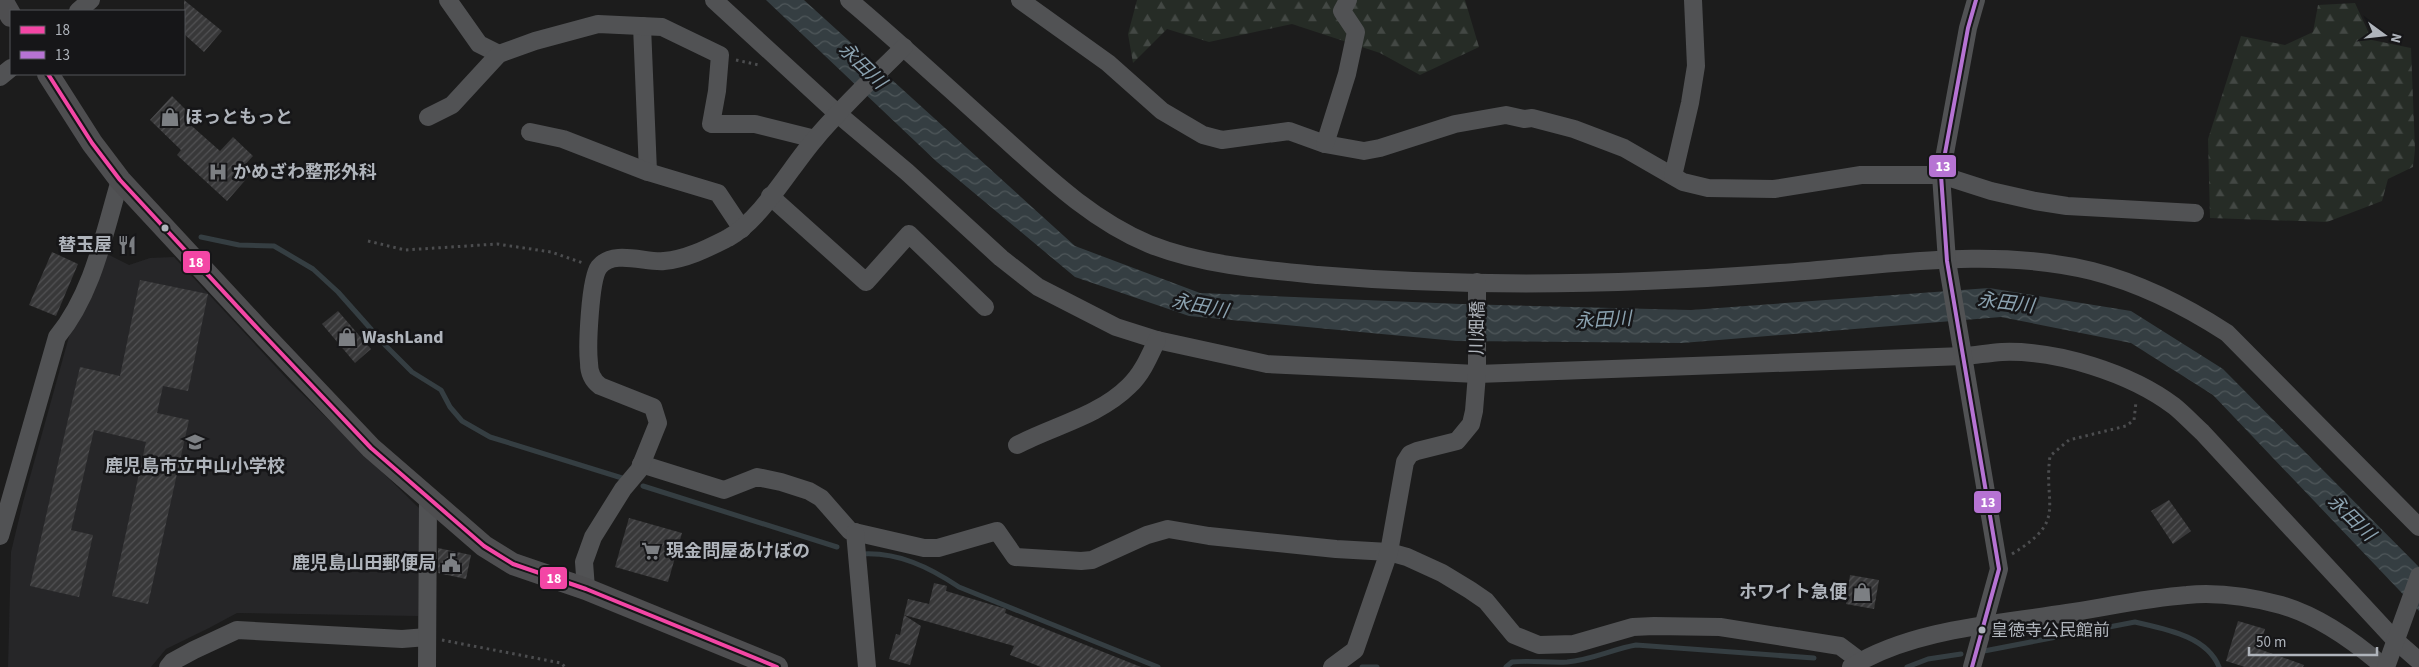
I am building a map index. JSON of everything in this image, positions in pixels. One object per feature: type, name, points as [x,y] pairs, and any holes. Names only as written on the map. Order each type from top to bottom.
[{"type":"main road","points":[[2,0],[10,14]]},
{"type":"main road","points":[[49,75],[92,143],[120,180],[365,441],[484,546],[513,564],[586,589],[777,667]]},
{"type":"street","points":[[79,10],[91,0]]},
{"type":"street","points":[[448,0],[479,44],[499,54]]},
{"type":"street","points":[[714,0],[838,114],[907,172],[1001,258],[1038,287],[1116,328],[1156,340],[1267,364],[1476,374],[1964,356],[2002,352],[2031,354],[2085,364],[2112,372],[2174,406],[2202,432],[2397,634],[2419,661]]},
{"type":"street","points":[[849,0],[868,7],[904,47],[1062,190],[1096,216],[1148,243],[1179,253],[1260,269],[1356,278],[1553,284],[1774,274],[1968,259],[2040,262],[2094,272],[2149,292],[2202,318],[2227,333],[2253,357],[2419,527]]},
{"type":"street","points":[[1020,0],[1108,63],[1162,111],[1203,135],[1222,140],[1289,131],[1325,144],[1364,152],[1455,124],[1506,115],[1524,119],[1532,118],[1616,145],[1683,182],[1708,188],[1774,189],[1861,175],[1941,174],[1991,191],[2067,206],[2195,213]]},
{"type":"street","points":[[1325,144],[1347,74],[1356,32],[1342,11],[1348,0]]},
{"type":"street","points":[[1673,176],[1690,103],[1696,66],[1693,0]]},
{"type":"street","points":[[1972,667],[1981,626],[1999,569],[1947,260],[1941,174],[1968,28],[1976,0]]},
{"type":"street","points":[[428,116],[452,105],[499,54],[534,41],[598,24],[662,27],[720,55],[718,91],[711,124],[755,124],[815,139]]},
{"type":"street","points":[[642,26],[648,172]]},
{"type":"street","points":[[586,589],[584,562],[593,536],[641,464],[658,423],[653,408],[600,386],[593,381],[588,363],[592,283],[598,268],[604,262],[614,258],[664,261],[682,257],[699,252],[742,229],[815,139],[904,47]]},
{"type":"street","points":[[0,77],[10,69]]},
{"type":"street","points":[[530,132],[563,138],[648,172],[718,192],[742,229]]},
{"type":"street","points":[[1,528],[57,337],[65,328],[91,279],[120,180]]},
{"type":"street","points":[[770,196],[866,282],[909,234],[986,307]]},
{"type":"street","name":"川畑橋","points":[[1332,667],[1355,650],[1389,552],[1405,462],[1410,454],[1417,451],[1457,441],[1465,434],[1471,424],[1474,411],[1476,374],[1478,282]]},
{"type":"street","points":[[1017,445],[1091,412],[1129,386],[1147,362],[1156,340]]},
{"type":"street","points":[[641,464],[724,490],[757,477],[781,482],[809,491],[821,498],[850,531],[924,548],[938,548],[997,531],[1016,558],[1081,561],[1092,560],[1147,535],[1168,529],[1238,539],[1389,552],[1407,557],[1433,569],[1470,590],[1486,601],[1514,635],[1539,644],[1574,644],[1633,627],[1720,627],[1840,646],[1855,664],[1912,640],[1981,626],[2187,594],[2253,599],[2281,605],[2306,614],[2357,644],[2385,667],[2419,576]]},
{"type":"street","points":[[427,667],[428,498]]},
{"type":"street","points":[[855,532],[867,667]]},
{"type":"street","points":[[168,667],[194,650],[237,630],[402,639],[427,637]]},
{"type":"path","points":[[720,55],[752,64],[772,67],[785,66]]},
{"type":"path","points":[[368,241],[405,250],[497,244],[551,252],[598,268]]},
{"type":"path","points":[[1998,562],[2030,543],[2044,528],[2051,508],[2048,470],[2050,456],[2069,440],[2126,426],[2134,420],[2137,384]]},
{"type":"path","points":[[427,637],[561,663],[565,667]]},
{"type":"shaded area","name":"鹿児島市立中山小学校","points":[[107,254],[129,265],[150,258],[174,257],[290,382],[420,509],[418,616],[237,613],[166,649],[151,667],[8,667],[11,552],[70,333]]},
{"type":"green space","points":[[1137,0],[1465,0],[1479,47],[1420,75],[1380,53],[1292,24],[1209,42],[1167,29],[1133,63],[1128,34]]},
{"type":"green space","points":[[2355,3],[2372,40],[2411,48],[2415,150],[2413,167],[2388,179],[2382,201],[2327,222],[2210,218],[2208,139],[2241,36],[2285,45],[2313,32],[2318,5]]},
{"type":"water","name":"永田川","points":[[766,0],[804,0],[1075,246],[1200,293],[1460,304],[1691,310],[1989,288],[2131,311],[2223,369],[2419,567],[2419,611],[2213,395],[2131,343],[2001,317],[1682,343],[1456,341],[1189,316],[1075,277],[937,162]]},
{"type":"building","points":[[184,0],[222,31],[204,52],[185,35]]},
{"type":"building","name":"かめざわ整形外科","points":[[172,96],[191,115],[185,120],[220,151],[233,137],[253,156],[240,170],[248,177],[227,201],[177,155],[181,150],[150,120]]},
{"type":"building","points":[[52,252],[78,264],[56,316],[29,305]]},
{"type":"building","points":[[140,280],[208,294],[188,391],[163,386],[157,413],[189,420],[148,604],[112,596],[146,442],[94,430],[71,530],[93,535],[79,597],[30,586],[80,367],[120,376]]},
{"type":"building","name":"WashLand","points":[[338,311],[371,349],[355,363],[322,324]]},
{"type":"building","points":[[2169,500],[2191,531],[2173,544],[2151,511]]},
{"type":"building","points":[[629,518],[682,533],[668,582],[615,567]]},
{"type":"building","name":"鹿児島山田郵便局","points":[[438,548],[471,555],[466,579],[438,573]]},
{"type":"building","name":"ホワイト急便","points":[[1850,575],[1879,580],[1874,609],[1846,604]]},
{"type":"building","points":[[934,583],[947,586],[946,591],[1006,609],[1005,613],[1141,667],[1041,667],[1010,655],[1014,646],[904,615],[908,599],[929,604]]},
{"type":"building","points":[[904,615],[921,626],[910,665],[889,659],[896,634],[900,635]]},
{"type":"building","points":[[2238,621],[2265,629],[2259,649],[2304,665],[2303,667],[2245,667],[2226,661]]},
{"type":"waterway","points":[[201,237],[239,245],[274,246],[313,269],[338,292],[412,372],[441,390],[450,407],[462,421],[490,437],[622,478]]},
{"type":"waterway","points":[[643,486],[837,547]]},
{"type":"waterway","points":[[862,554],[901,558],[913,562],[959,587],[1158,667]]},
{"type":"waterway","points":[[1984,651],[2135,622],[2172,631],[2195,641],[2213,656],[2219,667]]},
{"type":"waterway","points":[[1506,667],[1512,662],[1576,661],[1636,645],[1814,658]]},
{"type":"waterway","points":[[1907,667],[1928,659],[1961,654]]},
{"type":"waterway","points":[[1362,667],[1377,667]]},
{"type":"transit line","name":"13","points":[[1972,667],[1999,569],[1947,261],[1941,175],[1968,28],[1976,0]]},
{"type":"transit line","name":"18","points":[[49,75],[92,143],[120,180],[371,448],[484,546],[513,564],[586,589],[777,667]]},
{"type":"place","name":"ほっともっと","points":[[170,117]]},
{"type":"place","name":"かめざわ整形外科","points":[[218,172]]},
{"type":"place","name":"替玉屋","points":[[127,245]]},
{"type":"place","name":"WashLand","points":[[347,337]]},
{"type":"place","name":"鹿児島市立中山小学校","points":[[195,442]]},
{"type":"place","name":"現金問屋あけぼの","points":[[651,551]]},
{"type":"place","name":"鹿児島山田郵便局","points":[[451,563]]},
{"type":"place","name":"ホワイト急便","points":[[1862,592]]},
{"type":"place","name":"皇徳寺公民館前","points":[[1982,630]]}]
